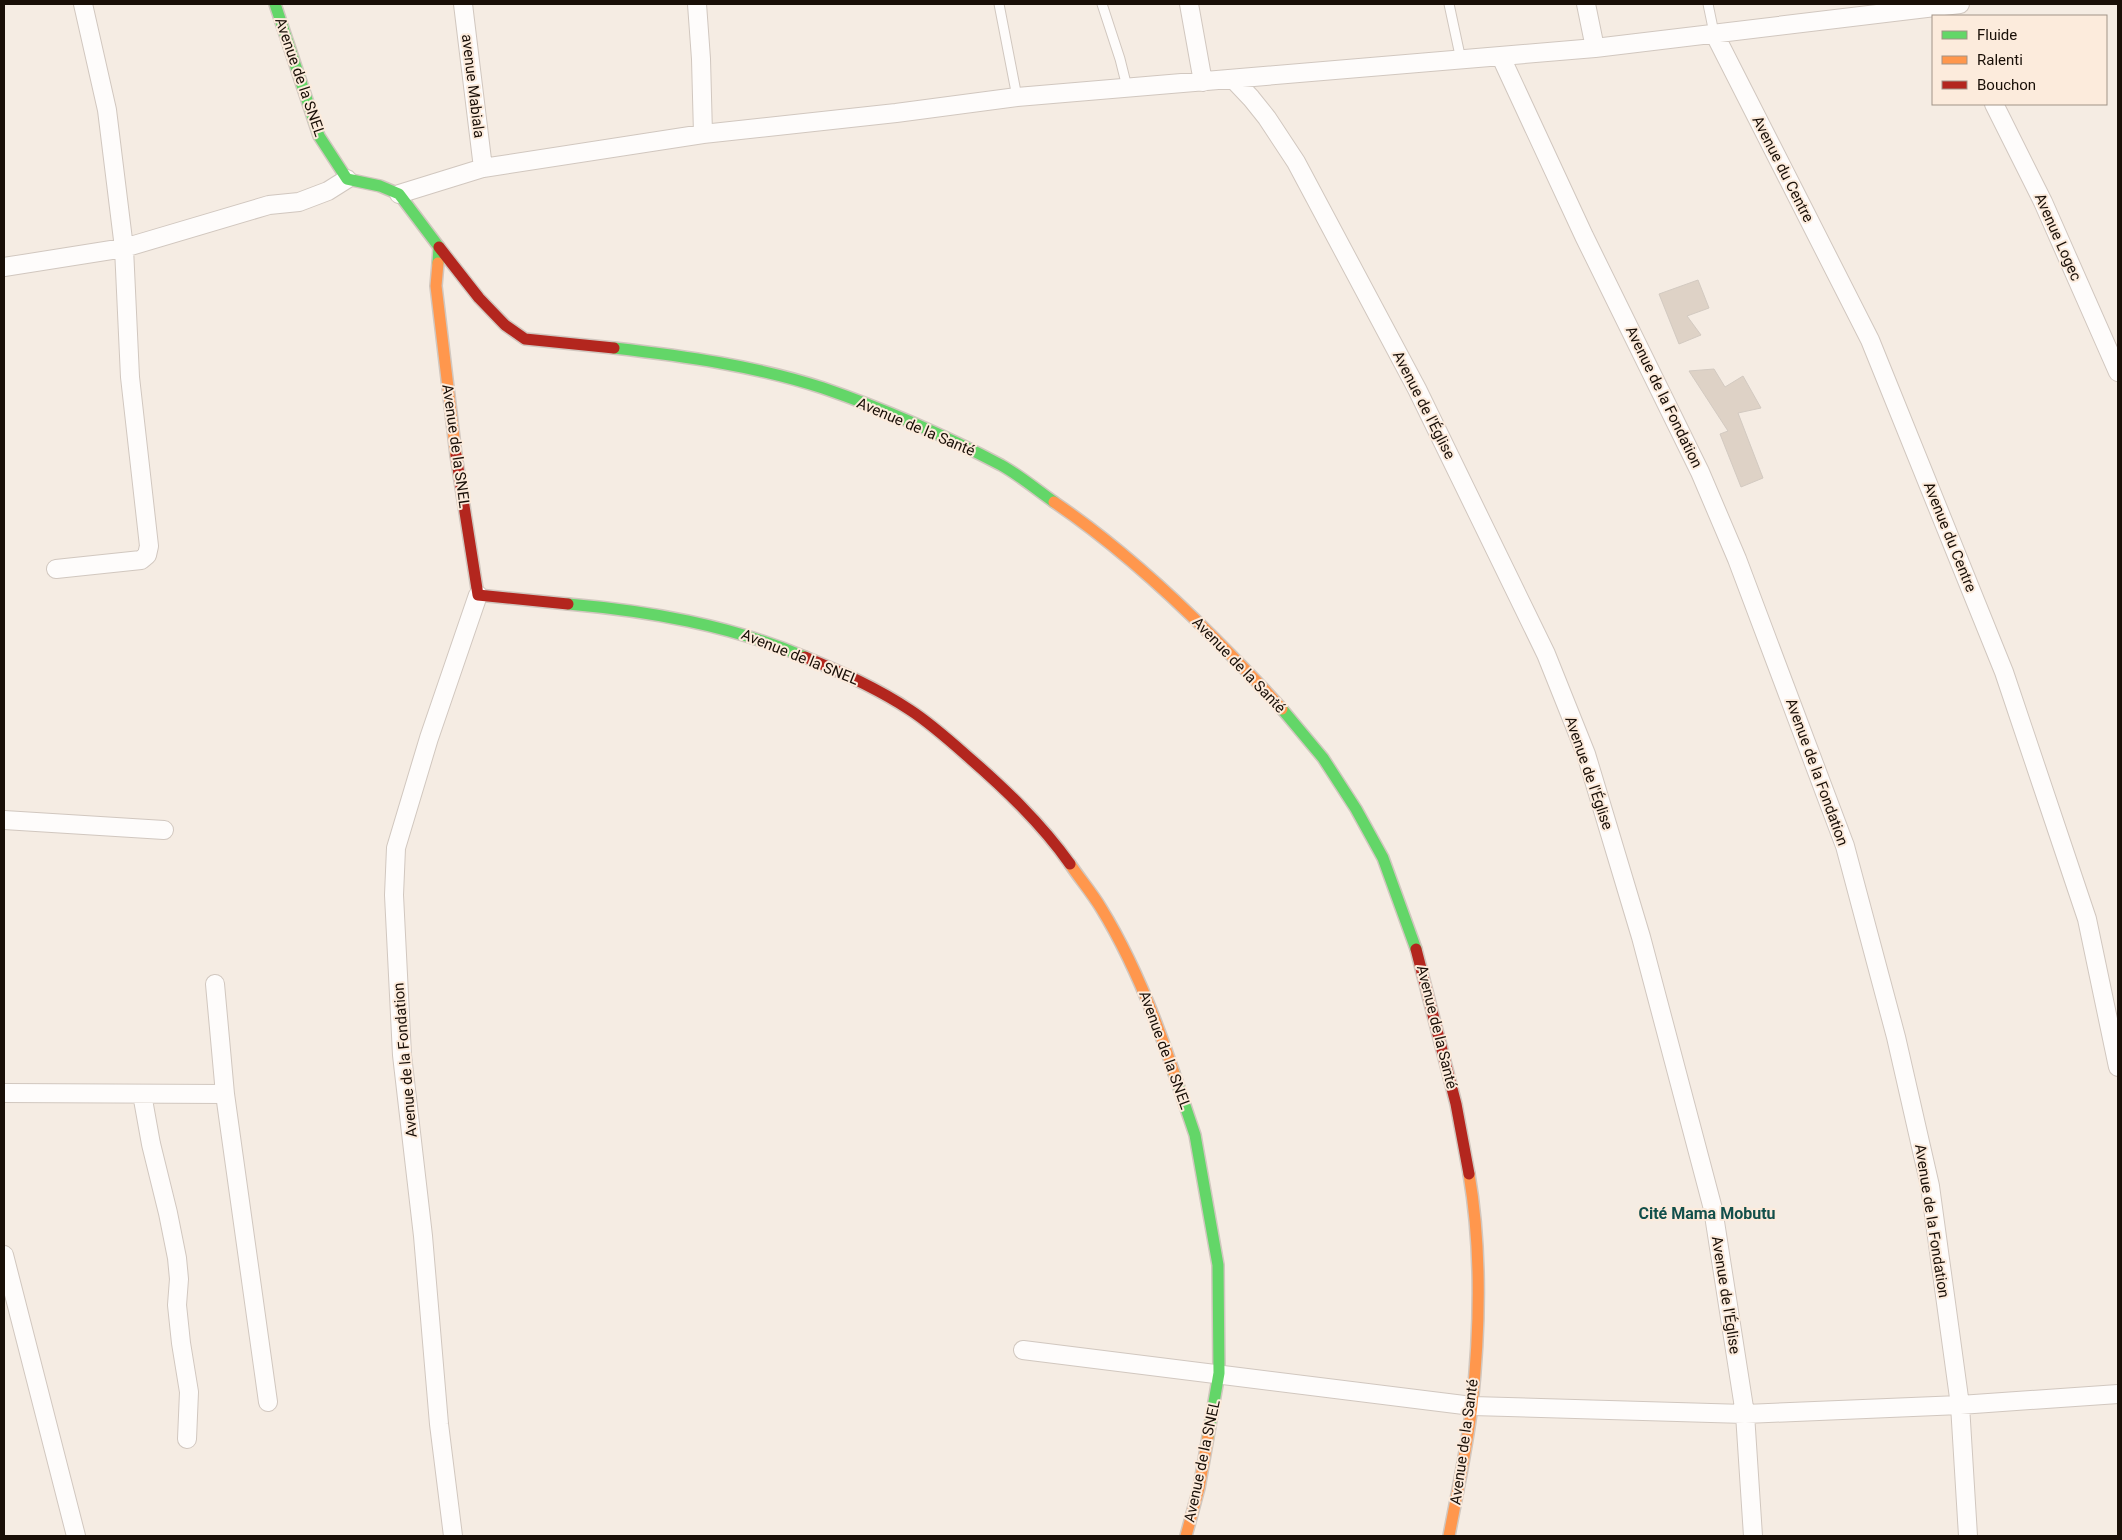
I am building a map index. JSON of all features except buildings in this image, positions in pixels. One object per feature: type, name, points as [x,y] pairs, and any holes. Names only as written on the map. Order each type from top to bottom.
[{"type":"street","points":[[56,569],[141,560],[147,556],[148,546],[130,377],[124,248],[107,110],[83,4]]},
{"type":"street","name":"Avenue de la SNEL","points":[[275,4],[319,136],[347,179]]},
{"type":"street","name":"avenue Mabiala","points":[[463,4],[483,168]]},
{"type":"street","points":[[697,4],[701,58],[703,134]]},
{"type":"street","points":[[1190,4],[1203,82]]},
{"type":"street","points":[[1586,4],[1595,48]]},
{"type":"street","points":[[399,194],[483,168],[703,134],[896,113],[1017,97],[1501,57],[1952,8]]},
{"type":"street","name":"Avenue du Centre","points":[[1714,34],[1870,340],[2004,672],[2086,919],[2118,1067]]},
{"type":"street","name":"Avenue de la Fondation","points":[[1501,57],[1584,236],[1700,472],[1737,559],[1845,846],[1896,1037],[1930,1186],[1960,1405],[1968,1536]]},
{"type":"street","name":"Avenue de l'Église","points":[[1233,79],[1267,118],[1296,162],[1417,389],[1546,654],[1582,745],[1641,937],[1713,1208],[1746,1414],[1753,1536]]},
{"type":"street","name":"Avenue Logec","points":[[1994,105],[2043,202],[2118,372]]},
{"type":"street","points":[[4,267],[124,248],[269,205],[299,202],[328,191],[347,179],[380,186],[399,194],[439,247]]},
{"type":"street","name":"Avenue de la SNEL","points":[[439,247],[436,286],[438,306],[459,476],[478,594],[594,606],[685,619],[770,642],[849,675],[909,709],[938,730],[1003,787],[1057,846],[1101,908],[1134,968],[1157,1021],[1194,1135],[1218,1265],[1219,1373],[1199,1488],[1186,1536]]},
{"type":"street","name":"Avenue de la Santé","points":[[439,247],[479,298],[506,325],[524,339],[657,353],[758,371],[822,388],[905,418],[1002,466],[1096,530],[1180,604],[1264,688],[1323,758],[1356,809],[1383,858],[1420,959],[1456,1104],[1474,1204],[1479,1291],[1472,1406],[1449,1536]]},
{"type":"street","name":"Avenue de la Fondation","points":[[453,1536],[439,1424],[423,1236],[402,1055],[394,895],[396,848],[429,738],[478,594]]},
{"type":"street","points":[[4,820],[164,830]]},
{"type":"street","points":[[215,984],[225,1094],[268,1402]]},
{"type":"street","points":[[4,1093],[225,1094]]},
{"type":"street","points":[[142,1094],[151,1144],[177,1258],[179,1279],[177,1305],[189,1392],[187,1439]]},
{"type":"street","points":[[4,1255],[76,1536]]},
{"type":"street","points":[[1023,1350],[1472,1406],[1746,1414],[1960,1405],[2118,1394]]},
{"type":"lane","points":[[999,4],[1017,97]]},
{"type":"lane","points":[[1102,4],[1127,87]]},
{"type":"lane","points":[[1449,4],[1461,60]]},
{"type":"lane","points":[[1708,4],[1714,34]]},
{"type":"traffic: fast","points":[[275,4],[319,136],[347,179],[380,186],[399,194],[439,247],[438,263]]},
{"type":"traffic: fast","points":[[614,348],[746,368],[798,380],[846,396],[936,433],[1001,465],[1054,502]]},
{"type":"traffic: fast","points":[[568,604],[659,615],[688,621],[747,636],[805,657]]},
{"type":"traffic: fast","points":[[1282,709],[1323,758],[1356,809],[1383,858],[1416,949]]},
{"type":"traffic: fast","points":[[1174,1073],[1195,1135],[1218,1265],[1219,1373],[1208,1437]]},
{"type":"traffic: slow","points":[[438,263],[436,286],[456,455]]},
{"type":"traffic: slow","points":[[1054,502],[1097,533],[1156,583],[1194,618],[1282,709]]},
{"type":"traffic: slow","points":[[1070,864],[1113,928],[1133,968],[1151,1009],[1174,1073]]},
{"type":"traffic: slow","points":[[1449,1536],[1470,1421],[1477,1348],[1478,1260],[1469,1174]]},
{"type":"traffic: slow","points":[[1186,1536],[1199,1488],[1208,1437]]},
{"type":"traffic: jam","points":[[439,247],[479,298],[505,325],[525,339],[614,348]]},
{"type":"traffic: jam","points":[[456,455],[478,595],[568,604]]},
{"type":"traffic: jam","points":[[805,657],[885,695],[932,726],[1008,793],[1047,834],[1070,864]]},
{"type":"traffic: jam","points":[[1416,949],[1456,1104],[1469,1174]]},
{"type":"district","name":"Cité Mama Mobutu","points":[[1707,1213]]}]
